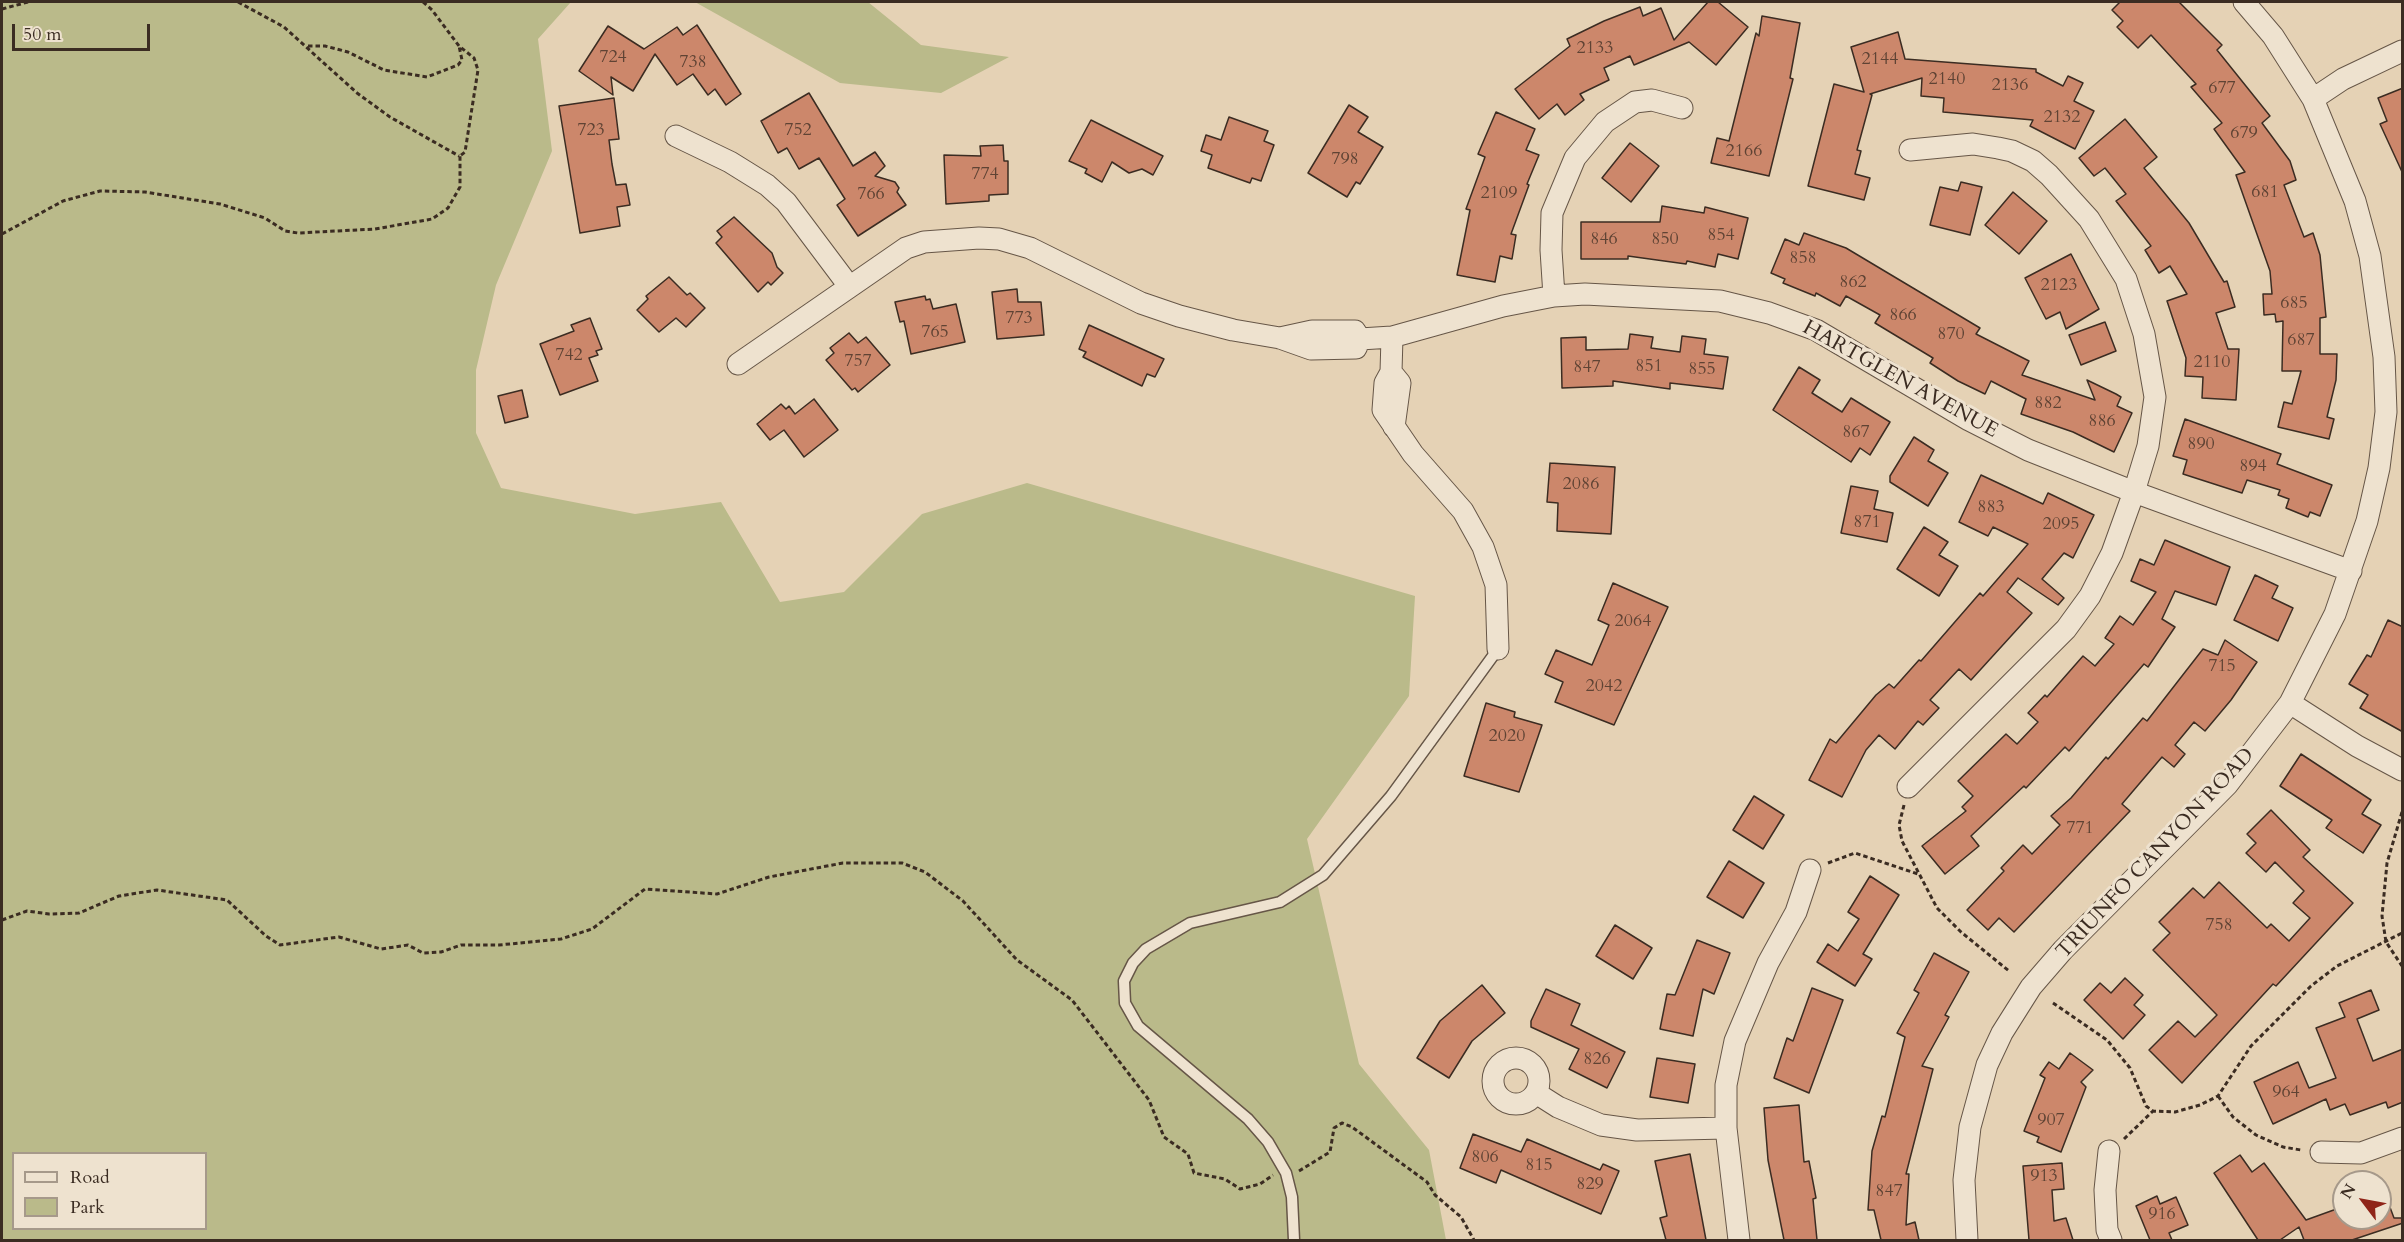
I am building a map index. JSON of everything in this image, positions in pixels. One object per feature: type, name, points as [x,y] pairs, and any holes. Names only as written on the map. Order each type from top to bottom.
[{"type":"street","name":"TRIUNFO CANYON ROAD","points":[[1967,1240],[1964,1180],[1976,1100],[1992,1054],[2019,1005],[2063,950],[2227,784],[2290,703],[2336,614],[2367,521],[2394,412],[2370,256],[2355,201],[2313,99],[2272,36],[2244,2]]},
{"type":"street","points":[[2313,99],[2343,79],[2403,51]]},
{"type":"street","points":[[1554,296],[1551,250],[1552,213],[1575,158],[1605,122],[1635,102],[1652,100],[1682,108]]},
{"type":"street","points":[[676,136],[730,162],[767,185],[786,202],[849,286]]},
{"type":"street","points":[[1908,787],[2066,629],[2090,596],[2112,553],[2148,446],[2153,417],[2154,381],[2137,309],[2126,279],[2110,250],[2067,193],[2033,161],[2012,151],[1973,144],[1910,150]]},
{"type":"street","name":"HARTGLEN AVENUE","points":[[738,364],[891,257],[924,242],[979,238],[999,239],[1030,248],[1150,306],[1233,330],[1280,338],[1312,331],[1355,331],[1360,339],[1392,337],[1503,306],[1554,296],[1585,294],[1720,301],[1791,320],[1816,330],[1999,436],[2134,492],[2351,572]]},
{"type":"street","points":[[1392,337],[1391,372],[1400,384],[1394,427],[1413,454],[1463,511],[1484,547],[1496,585],[1498,649]]},
{"type":"street","points":[[2290,703],[2357,746],[2403,770]]},
{"type":"street","points":[[1739,1240],[1731,1193],[1726,1128],[1726,1085],[1735,1041],[1768,963],[1796,912],[1810,870]]},
{"type":"street","points":[[1536,1094],[1558,1107],[1600,1125],[1637,1130],[1726,1128]]},
{"type":"street","points":[[2321,1152],[2361,1153],[2403,1138]]},
{"type":"street","points":[[2109,1151],[2105,1190],[2111,1240]]},
{"type":"lane","points":[[1294,1240],[1294,1206],[1286,1173],[1268,1142],[1248,1119],[1138,1026],[1125,1003],[1124,981],[1133,963],[1146,949],[1190,923],[1280,902],[1323,876],[1391,796],[1498,649]]},
{"type":"path","points":[[2,9],[28,2]]},
{"type":"path","points":[[238,2],[284,27],[357,93],[390,117],[460,156]]},
{"type":"path","points":[[423,2],[459,46],[474,58],[478,70],[465,152],[460,156]]},
{"type":"path","points":[[306,46],[325,46],[348,52],[384,70],[427,77],[458,65],[462,60],[459,46]]},
{"type":"path","points":[[2,234],[63,201],[100,191],[145,192],[220,204],[265,219],[285,231],[298,233],[375,229],[432,219],[448,208],[460,187],[460,156]]},
{"type":"path","points":[[1908,787],[1899,825],[1902,841],[1937,908],[1961,932],[2009,971]]},
{"type":"path","points":[[2403,812],[2387,863],[2382,897],[2386,942],[2403,966]]},
{"type":"path","points":[[1810,870],[1855,853],[1920,875]]},
{"type":"path","points":[[2,920],[27,911],[50,914],[80,913],[118,896],[157,890],[227,900],[266,936],[280,945],[339,937],[381,949],[408,945],[423,953],[441,952],[461,945],[499,945],[561,939],[592,929],[645,889],[717,894],[769,877],[843,863],[902,863],[925,872],[963,901],[1017,960],[1072,1000],[1149,1100],[1164,1137],[1188,1154],[1194,1173],[1225,1179],[1240,1189],[1260,1185],[1275,1174],[1296,1173],[1330,1152],[1334,1128],[1342,1123],[1352,1127],[1427,1182],[1435,1195],[1461,1217],[1474,1240]]},
{"type":"path","points":[[2054,1003],[2107,1040],[2130,1068],[2142,1098],[2152,1111],[2175,1112],[2200,1105],[2218,1096],[2251,1046],[2285,1010],[2337,966],[2403,933]]},
{"type":"path","points":[[2218,1096],[2234,1117],[2256,1135],[2283,1147],[2321,1152]]},
{"type":"path","points":[[2109,1151],[2138,1128],[2152,1111]]},
{"type":"green space","points":[[2,2],[571,2],[538,39],[552,151],[496,285],[476,370],[476,433],[501,488],[635,514],[721,502],[780,602],[844,592],[922,514],[1027,483],[1415,596],[1409,696],[1307,839],[1359,1064],[1429,1150],[1446,1240],[2,1240]]},
{"type":"green space","points":[[695,2],[868,2],[921,45],[1009,57],[941,93],[840,83]]},
{"type":"building","points":[[1708,2],[1718,2],[1748,27],[1716,65],[1689,42],[1634,65],[1630,56],[1604,68],[1609,80],[1580,94],[1584,100],[1565,115],[1557,104],[1539,119],[1515,89],[1570,46],[1567,39],[1604,21],[1640,7],[1643,16],[1661,8],[1674,40]]},
{"type":"building","points":[[2120,2],[2179,2],[2222,45],[2217,50],[2270,116],[2262,123],[2290,161],[2296,180],[2284,185],[2304,237],[2313,233],[2320,255],[2326,317],[2320,318],[2320,354],[2337,354],[2336,380],[2327,417],[2334,419],[2329,439],[2278,427],[2284,402],[2292,404],[2301,371],[2282,371],[2283,321],[2276,322],[2275,314],[2264,315],[2263,294],[2272,294],[2270,271],[2236,175],[2245,172],[2214,129],[2222,123],[2191,87],[2196,84],[2151,35],[2138,48],[2117,27],[2123,21],[2112,10]]},
{"type":"building","points":[[1762,16],[1800,23],[1790,78],[1793,79],[1769,176],[1711,163],[1717,138],[1729,141],[1756,33],[1759,36]]},
{"type":"building","points":[[697,25],[741,94],[726,105],[715,89],[708,95],[693,74],[677,85],[655,54],[633,91],[611,77],[613,95],[579,71],[608,26],[644,49],[677,27],[683,35]]},
{"type":"building","points":[[1898,32],[1905,59],[2036,69],[2036,72],[2063,86],[2068,76],[2083,83],[2074,101],[2094,111],[2075,149],[2030,126],[2033,120],[1943,112],[1944,98],[1921,96],[1922,78],[1870,94],[1872,95],[1857,150],[1861,151],[1855,174],[1870,178],[1864,200],[1808,186],[1834,84],[1864,92],[1851,47]]},
{"type":"building","points":[[2403,88],[2403,174],[2380,124],[2387,121],[2378,98]]},
{"type":"building","points":[[809,93],[853,166],[875,152],[885,166],[875,176],[895,182],[899,188],[897,192],[906,205],[858,236],[837,205],[845,199],[819,158],[799,169],[787,148],[778,153],[761,121]]},
{"type":"building","points":[[614,98],[619,139],[609,140],[612,164],[616,185],[626,184],[630,205],[617,207],[620,226],[580,233],[559,106]]},
{"type":"building","points":[[1349,105],[1368,117],[1358,132],[1383,147],[1360,184],[1356,182],[1347,197],[1308,173]]},
{"type":"building","points":[[1496,112],[1535,129],[1526,150],[1539,155],[1511,234],[1516,235],[1512,259],[1500,256],[1495,282],[1457,275],[1470,210],[1466,209],[1485,157],[1478,154]]},
{"type":"building","points":[[1229,117],[1268,131],[1264,141],[1274,145],[1261,181],[1252,178],[1250,183],[1208,168],[1212,155],[1201,151],[1206,135],[1221,140]]},
{"type":"building","points":[[2125,119],[2157,157],[2144,168],[2189,223],[2224,282],[2227,281],[2235,307],[2216,313],[2228,349],[2239,349],[2236,400],[2202,398],[2203,377],[2185,376],[2186,358],[2167,301],[2187,294],[2170,266],[2159,273],[2145,250],[2151,246],[2116,201],[2126,194],[2105,168],[2094,176],[2079,158]]},
{"type":"building","points":[[1091,120],[1163,156],[1153,175],[1142,169],[1129,173],[1112,162],[1102,182],[1085,173],[1087,169],[1069,161]]},
{"type":"building","points":[[1630,143],[1659,166],[1631,202],[1602,178]]},
{"type":"building","points":[[1003,145],[1004,161],[1008,161],[1008,194],[989,195],[989,201],[946,204],[944,155],[981,156],[980,146]]},
{"type":"building","points":[[1961,182],[1982,187],[1970,235],[1930,225],[1940,187],[1958,191]]},
{"type":"building","points":[[2013,192],[2047,221],[2019,254],[1985,225]]},
{"type":"building","points":[[1662,206],[1704,213],[1705,207],[1748,218],[1738,259],[1718,254],[1715,267],[1687,261],[1686,264],[1628,256],[1628,259],[1581,259],[1581,222],[1660,222]]},
{"type":"building","points":[[734,217],[772,253],[777,267],[783,273],[771,285],[768,282],[758,292],[716,243],[722,237],[717,231]]},
{"type":"building","points":[[1804,233],[1846,248],[1980,328],[1976,334],[2029,361],[2022,375],[2095,400],[2087,380],[2121,397],[2117,406],[2132,413],[2114,452],[2073,432],[2021,414],[2026,399],[1991,381],[1985,394],[1958,381],[1930,363],[1933,358],[1875,323],[1880,315],[1846,296],[1840,306],[1816,293],[1815,296],[1783,283],[1785,279],[1771,273],[1785,239],[1799,245]]},
{"type":"building","points":[[2071,254],[2099,309],[2066,329],[2060,312],[2046,319],[2025,278]]},
{"type":"building","points":[[669,277],[687,295],[690,293],[705,308],[686,327],[676,318],[659,332],[637,310],[648,299],[646,296]]},
{"type":"building","points":[[1017,289],[1018,302],[1041,302],[1044,335],[997,339],[992,292]]},
{"type":"building","points":[[925,296],[926,300],[930,299],[933,309],[956,304],[965,342],[911,354],[904,321],[900,322],[895,302]]},
{"type":"building","points":[[590,318],[602,349],[596,351],[598,355],[589,358],[598,381],[560,395],[540,344],[574,331],[571,325]]},
{"type":"building","points":[[2105,322],[2116,351],[2081,365],[2069,335]]},
{"type":"building","points":[[1089,325],[1164,359],[1155,377],[1147,374],[1142,386],[1083,357],[1086,352],[1079,349]]},
{"type":"building","points":[[849,333],[858,343],[866,337],[890,365],[858,392],[855,388],[852,390],[826,360],[834,353],[830,348]]},
{"type":"building","points":[[1630,334],[1653,337],[1651,348],[1680,352],[1682,336],[1706,339],[1704,354],[1728,357],[1723,389],[1670,383],[1670,389],[1613,381],[1613,386],[1562,388],[1561,338],[1586,337],[1586,350],[1628,349]]},
{"type":"building","points":[[1799,367],[1820,380],[1812,393],[1842,412],[1851,398],[1890,422],[1870,455],[1860,448],[1851,462],[1773,410]]},
{"type":"building","points":[[522,390],[528,417],[505,423],[498,396]]},
{"type":"building","points":[[814,399],[838,430],[804,457],[784,430],[770,440],[757,424],[781,404],[786,409],[789,406],[795,414]]},
{"type":"building","points":[[2185,419],[2281,454],[2277,464],[2332,485],[2320,516],[2310,512],[2308,517],[2286,508],[2289,499],[2278,495],[2280,490],[2247,480],[2242,493],[2183,474],[2187,460],[2173,456]]},
{"type":"building","points":[[1914,437],[1934,450],[1928,461],[1948,473],[1928,506],[1890,482],[1890,476]]},
{"type":"building","points":[[1550,463],[1615,467],[1611,534],[1557,531],[1558,503],[1547,502]]},
{"type":"building","points":[[1981,475],[2043,504],[2048,493],[2094,515],[2073,558],[2064,553],[2042,579],[2064,598],[2058,605],[2018,578],[2007,592],[2032,613],[1971,680],[1959,669],[1930,700],[1939,708],[1923,725],[1918,721],[1895,749],[1879,735],[1866,750],[1842,797],[1809,780],[1830,739],[1836,743],[1876,695],[1889,684],[1894,688],[1919,660],[1921,661],[1980,593],[1983,596],[2028,544],[1993,527],[1988,536],[1959,522]]},
{"type":"building","points":[[1851,486],[1878,491],[1874,509],[1893,513],[1887,542],[1841,533]]},
{"type":"building","points":[[1924,527],[1948,542],[1939,555],[1958,566],[1939,596],[1897,569]]},
{"type":"building","points":[[2165,540],[2230,567],[2216,605],[2175,591],[2162,619],[2175,627],[2148,667],[2144,664],[2069,751],[2065,747],[2026,788],[2024,786],[1971,836],[1979,846],[1945,874],[1922,846],[1966,811],[1962,807],[1973,796],[1958,781],[2006,734],[2017,744],[2038,722],[2028,713],[2045,695],[2047,697],[2083,656],[2095,666],[2114,644],[2105,638],[2120,616],[2133,625],[2156,592],[2131,581],[2140,559],[2154,565]]},
{"type":"building","points":[[2255,575],[2278,586],[2272,598],[2293,608],[2278,641],[2234,620]]},
{"type":"building","points":[[1613,583],[1668,607],[1614,725],[1555,702],[1563,682],[1545,674],[1556,650],[1592,665],[1609,625],[1598,620]]},
{"type":"building","points":[[2388,620],[2403,627],[2403,732],[2360,708],[2368,695],[2349,684],[2367,655],[2371,657]]},
{"type":"building","points":[[2225,640],[2257,662],[2231,700],[2205,731],[2194,722],[2175,745],[2185,754],[2174,767],[2162,757],[2122,804],[2130,811],[2014,932],[1999,918],[1988,930],[1967,910],[2004,871],[2001,868],[2023,845],[2032,854],[2060,825],[2051,816],[2071,798],[2106,757],[2108,759],[2143,718],[2147,721],[2203,649],[2218,655]]},
{"type":"building","points":[[1486,703],[1515,712],[1514,717],[1542,725],[1519,792],[1464,776]]},
{"type":"building","points":[[2301,754],[2371,800],[2362,814],[2381,825],[2363,853],[2326,828],[2332,820],[2280,786]]},
{"type":"building","points":[[1754,796],[1784,815],[1763,849],[1733,830]]},
{"type":"building","points":[[2271,810],[2310,850],[2303,857],[2353,903],[2276,986],[2273,984],[2182,1083],[2149,1050],[2178,1021],[2195,1037],[2217,1015],[2153,950],[2170,933],[2159,922],[2193,888],[2204,898],[2219,882],[2267,928],[2271,924],[2289,941],[2310,918],[2293,903],[2304,891],[2275,862],[2266,872],[2246,853],[2256,843],[2247,834]]},
{"type":"building","points":[[1729,861],[1764,883],[1743,918],[1707,897]]},
{"type":"building","points":[[1870,876],[1899,895],[1863,954],[1872,959],[1855,986],[1817,962],[1828,944],[1838,951],[1859,919],[1848,912]]},
{"type":"building","points":[[1615,925],[1652,948],[1633,979],[1596,956]]},
{"type":"building","points":[[1697,940],[1730,953],[1714,994],[1703,989],[1693,1036],[1660,1029],[1667,994],[1675,995]]},
{"type":"building","points":[[1934,953],[1969,972],[1945,1015],[1949,1017],[1922,1066],[1933,1069],[1906,1174],[1909,1174],[1906,1225],[1915,1222],[1919,1240],[1881,1240],[1874,1210],[1868,1210],[1872,1151],[1882,1116],[1885,1117],[1905,1037],[1897,1033],[1919,993],[1914,990]]},
{"type":"building","points":[[2125,978],[2143,995],[2134,1005],[2145,1015],[2123,1039],[2084,1000],[2100,983],[2111,993]]},
{"type":"building","points":[[1482,985],[1505,1013],[1472,1041],[1449,1078],[1417,1058],[1440,1021]]},
{"type":"building","points":[[1812,988],[1843,1000],[1809,1093],[1774,1078],[1787,1038],[1793,1041]]},
{"type":"building","points":[[1546,989],[1580,1004],[1571,1025],[1625,1052],[1607,1088],[1569,1069],[1579,1049],[1531,1027],[1531,1021]]},
{"type":"building","points":[[2371,990],[2379,1010],[2357,1019],[2373,1061],[2403,1049],[2403,1102],[2388,1108],[2386,1102],[2350,1115],[2345,1104],[2330,1110],[2326,1099],[2273,1124],[2254,1082],[2298,1062],[2309,1088],[2336,1078],[2316,1028],[2345,1017],[2339,1003]]},
{"type":"building","points":[[2070,1053],[2093,1070],[2081,1082],[2086,1087],[2061,1152],[2037,1142],[2039,1137],[2024,1131],[2045,1078],[2040,1075],[2049,1062],[2059,1069]]},
{"type":"building","points":[[1657,1058],[1695,1064],[1688,1103],[1650,1097]]},
{"type":"building","points":[[1799,1105],[1804,1162],[1809,1161],[1816,1198],[1813,1199],[1817,1240],[1784,1240],[1768,1160],[1764,1108]]},
{"type":"building","points":[[1473,1134],[1521,1152],[1527,1139],[1600,1170],[1603,1164],[1619,1171],[1601,1214],[1501,1170],[1496,1183],[1460,1168]]},
{"type":"building","points":[[1690,1154],[1706,1240],[1666,1240],[1660,1218],[1667,1216],[1655,1161]]},
{"type":"building","points":[[2240,1155],[2252,1172],[2264,1163],[2306,1220],[2332,1211],[2332,1230],[2382,1230],[2352,1240],[2304,1240],[2299,1227],[2280,1240],[2258,1240],[2214,1173]]},
{"type":"building","points":[[2062,1163],[2064,1189],[2052,1190],[2054,1221],[2066,1218],[2073,1240],[2029,1240],[2023,1166]]},
{"type":"building","points":[[2157,1196],[2160,1204],[2176,1197],[2188,1225],[2169,1233],[2172,1240],[2150,1240],[2136,1206]]},
{"type":"building","points":[[2392,1213],[2394,1218],[2403,1218],[2403,1223],[2392,1227]]}]
